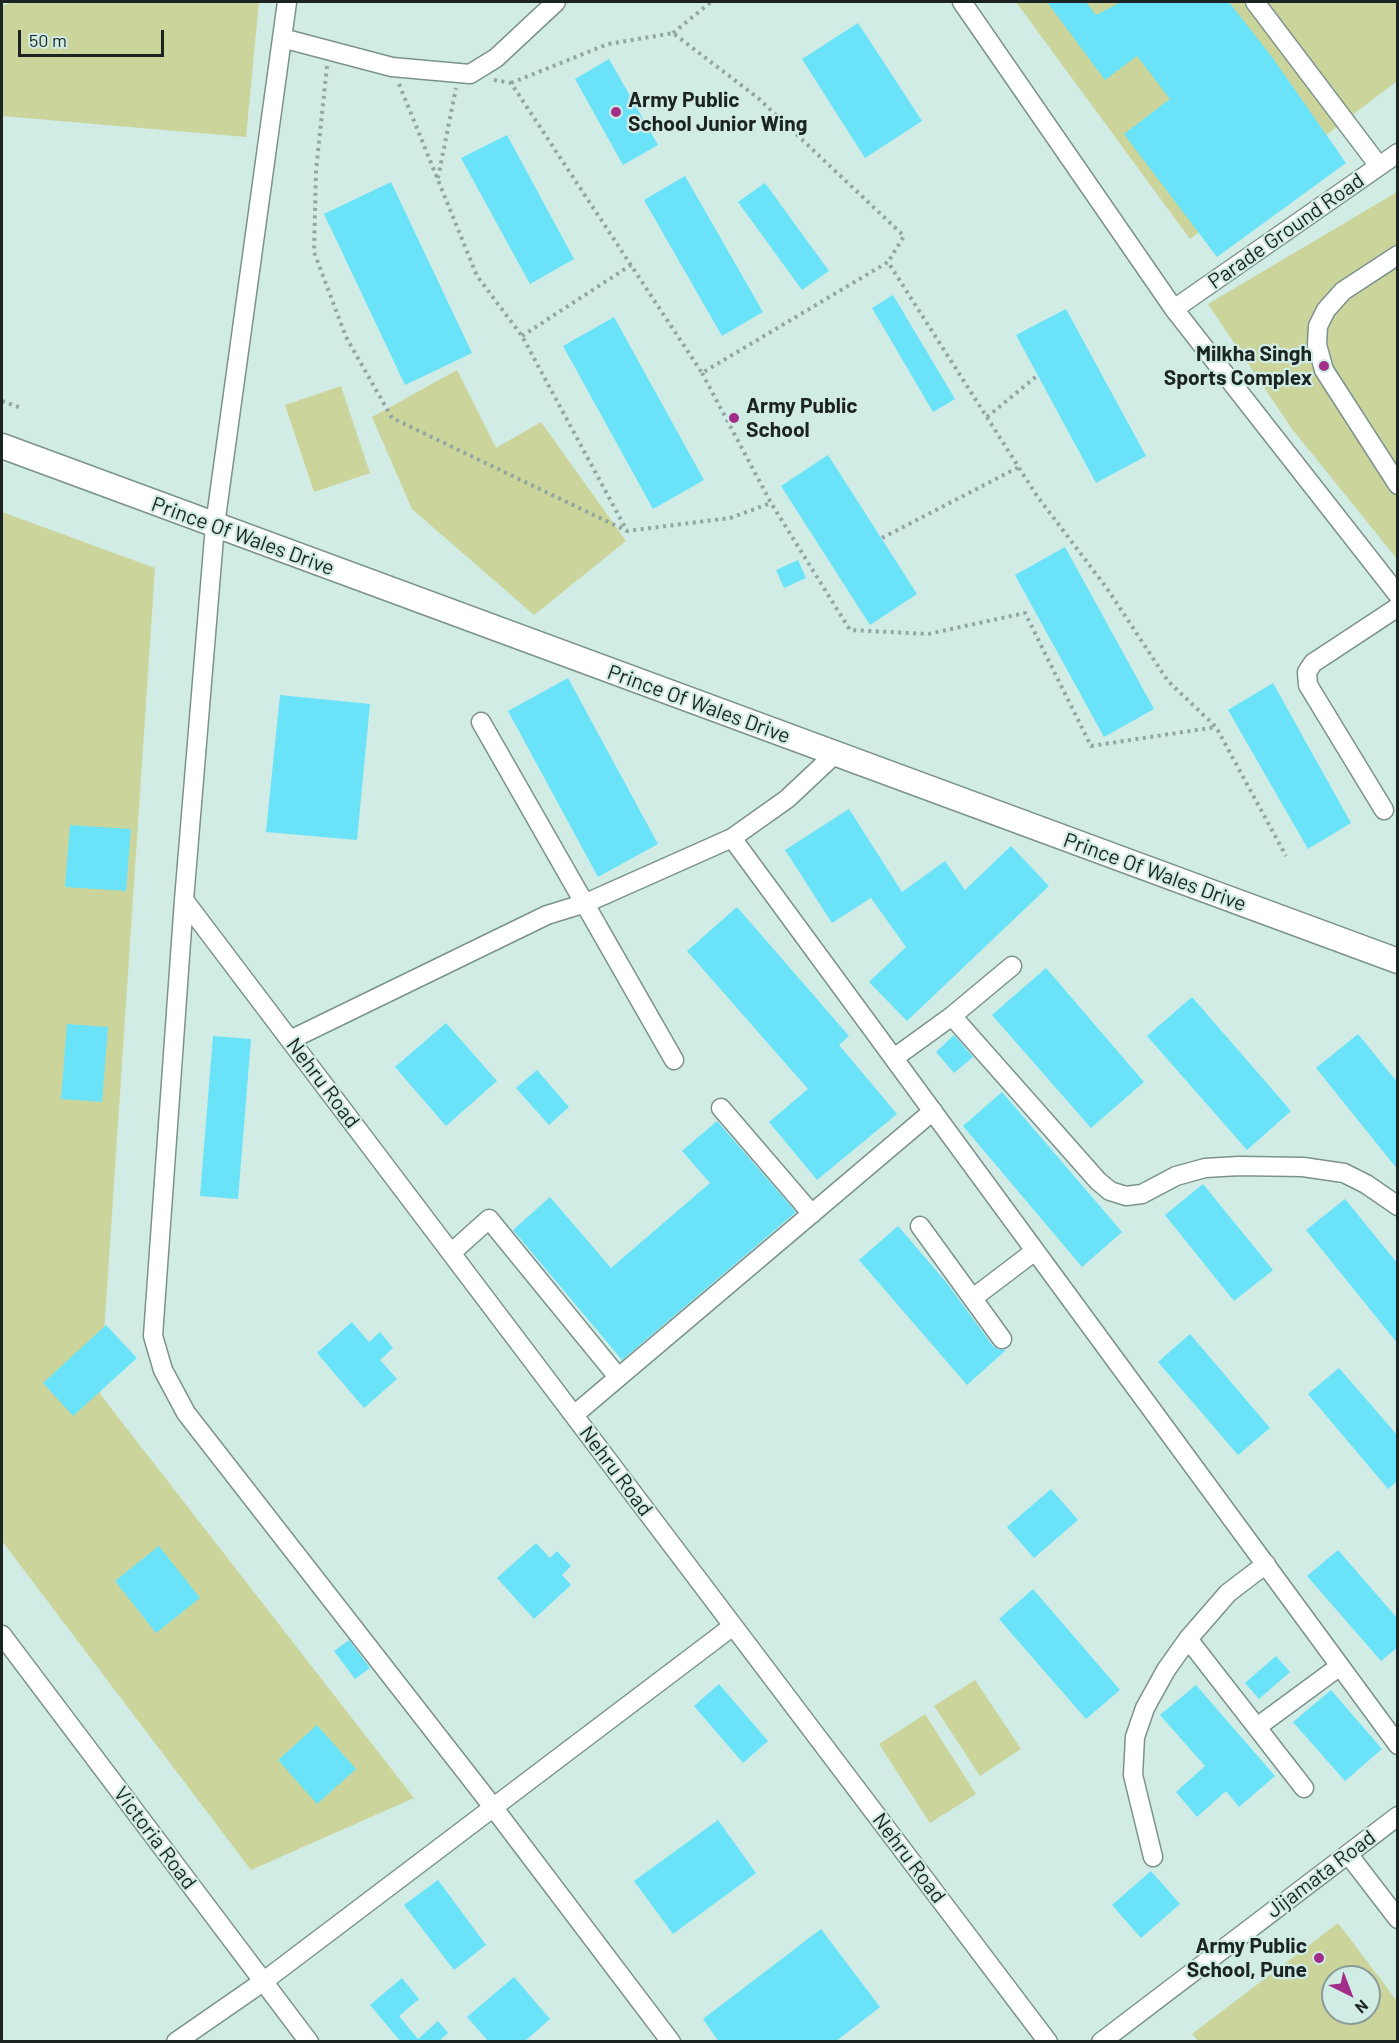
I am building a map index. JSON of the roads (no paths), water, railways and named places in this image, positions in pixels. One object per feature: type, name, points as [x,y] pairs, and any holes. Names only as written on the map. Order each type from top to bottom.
[{"type":"main road","name":"Prince Of Wales Drive","points":[[2,446],[1398,961]]},
{"type":"street","points":[[287,2],[215,525],[184,900],[153,1336],[163,1370],[186,1413],[493,1807],[671,2042]]},
{"type":"street","points":[[282,38],[392,67],[465,73],[496,58],[556,2]]},
{"type":"street","points":[[963,2],[1174,309],[1398,595]]},
{"type":"street","points":[[1256,2],[1379,166]]},
{"type":"street","name":"Parade Ground Road","points":[[1174,309],[1398,153]]},
{"type":"street","points":[[1398,255],[1343,291],[1326,310],[1318,326],[1317,345],[1324,370],[1398,485]]},
{"type":"street","points":[[1384,810],[1308,685],[1306,672],[1313,663],[1398,607]]},
{"type":"street","points":[[481,722],[674,1060]]},
{"type":"street","points":[[290,1040],[547,915],[586,903],[732,838],[787,799],[835,754]]},
{"type":"street","points":[[732,838],[1398,1745]]},
{"type":"street","name":"Nehru Road","points":[[184,900],[1048,2042]]},
{"type":"street","points":[[894,1058],[952,1016],[1012,966]]},
{"type":"street","points":[[952,1016],[1098,1181],[1110,1191],[1126,1196],[1142,1194],[1176,1176],[1205,1168],[1303,1167],[1344,1173],[1366,1184],[1398,1206]]},
{"type":"street","points":[[721,1108],[812,1214]]},
{"type":"street","points":[[574,1414],[933,1111]]},
{"type":"street","points":[[451,1253],[489,1219],[618,1377]]},
{"type":"street","points":[[920,1226],[1002,1339]]},
{"type":"street","points":[[973,1298],[1035,1251]]},
{"type":"street","points":[[1153,1857],[1133,1775],[1135,1737],[1145,1708],[1166,1670],[1188,1639],[1228,1593],[1266,1564]]},
{"type":"street","points":[[176,2042],[264,1982],[733,1626]]},
{"type":"street","name":"Victoria Road","points":[[2,1635],[309,2042]]},
{"type":"street","points":[[1188,1639],[1304,1788]]},
{"type":"street","points":[[1257,1727],[1340,1666]]},
{"type":"street","name":"Jijamata Road","points":[[1101,2042],[1398,1816]]},
{"type":"street","points":[[1348,1854],[1398,1919]]},
{"type":"place","name":"Army Public School Junior Wing","points":[[616,112]]},
{"type":"place","name":"Milkha Singh Sports Complex","points":[[1324,366]]},
{"type":"place","name":"Army Public School","points":[[734,418]]},
{"type":"place","name":"Army Public School, Pune","points":[[1319,1958]]}]
